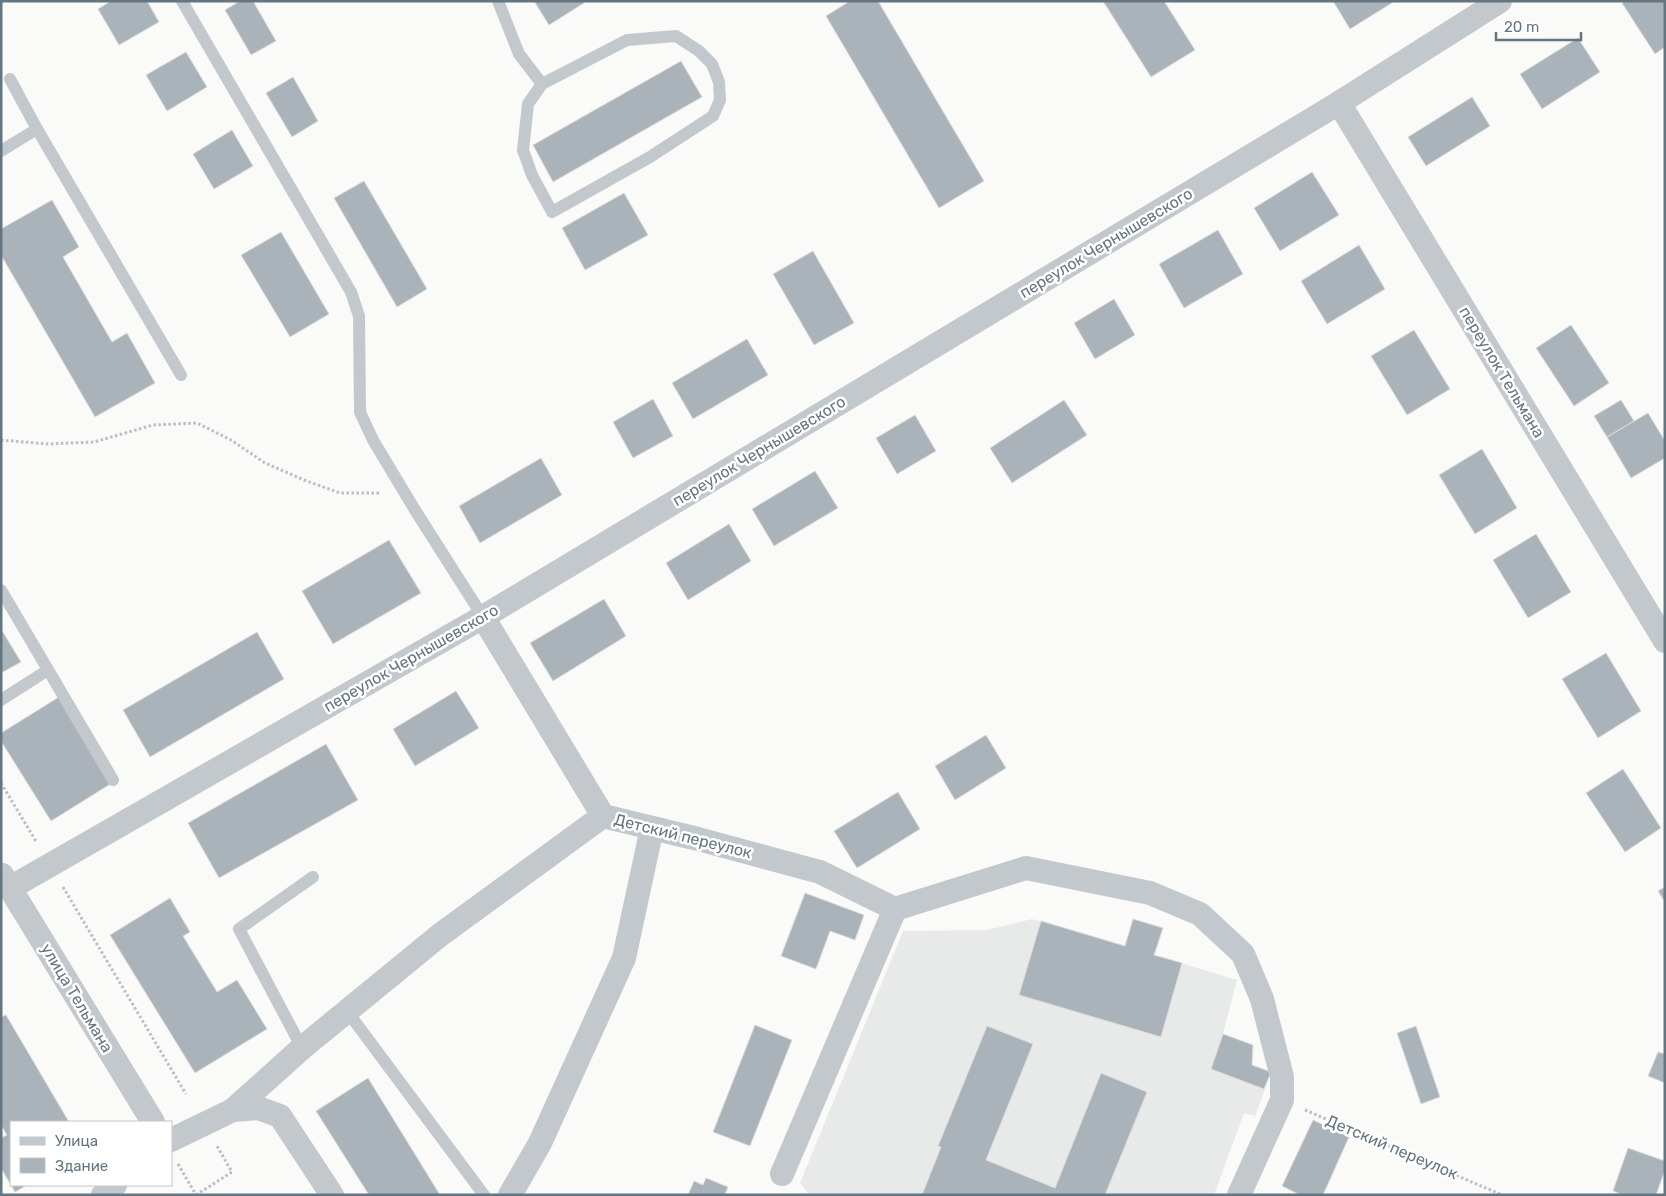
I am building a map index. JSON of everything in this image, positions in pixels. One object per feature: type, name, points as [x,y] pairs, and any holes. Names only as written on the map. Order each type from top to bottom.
[{"type":"street","name":"переулок Чернышевского","points":[[6,881],[50,865],[483,617],[1339,102],[1500,1]]},
{"type":"street","name":"переулок Тельмана","points":[[1339,102],[1665,641]]},
{"type":"street","name":"Детский переулок","points":[[483,617],[604,816],[820,872],[895,909]]},
{"type":"street","points":[[174,1151],[233,1110],[302,1048],[440,935],[604,816]]},
{"type":"street","points":[[510,1195],[540,1143],[624,958],[652,828]]},
{"type":"street","points":[[782,1174],[895,909],[1026,868],[1150,893],[1200,914],[1243,954],[1262,999],[1282,1077],[1282,1100],[1239,1195]]},
{"type":"street","name":"улица Тельмана","points":[[6,881],[152,1121]]},
{"type":"street","points":[[233,1110],[258,1108],[280,1116],[332,1195]]},
{"type":"street","points":[[103,1195],[114,1186]]},
{"type":"lane","points":[[182,1],[351,292],[359,316],[360,412],[373,440],[403,491],[483,617]]},
{"type":"lane","points":[[498,1],[519,54],[542,84]]},
{"type":"lane","points":[[676,36],[712,64],[719,82],[720,100],[713,116],[650,157],[552,212],[532,175],[523,150],[528,104],[542,84],[627,40],[676,36]]},
{"type":"lane","points":[[10,79],[37,129],[181,375]]},
{"type":"lane","points":[[1,151],[37,129]]},
{"type":"lane","points":[[1,590],[114,780]]},
{"type":"lane","points":[[1,700],[48,670]]},
{"type":"lane","points":[[302,1048],[239,929],[313,877]]},
{"type":"lane","points":[[348,1011],[484,1195]]},
{"type":"path","points":[[1,440],[48,444],[94,442],[153,425],[198,423],[231,440],[266,463],[340,493],[375,494],[403,491]]},
{"type":"path","points":[[1,783],[186,1094]]},
{"type":"path","name":"Детский переулок","points":[[1282,1100],[1502,1195]]},
{"type":"path","points":[[174,1151],[196,1195],[232,1172],[213,1139]]},
{"type":"shaded area","points":[[1032,919],[1125,946],[1133,919],[1163,928],[1155,955],[1237,980],[1223,1034],[1253,1045],[1252,1065],[1271,1072],[1255,1116],[1244,1113],[1214,1195],[809,1195],[800,1183],[903,931],[987,930]]},
{"type":"building","points":[[111,1],[147,1],[159,22],[119,45],[98,9]]},
{"type":"building","points":[[240,1],[253,1],[276,41],[251,55],[225,10]]},
{"type":"building","points":[[534,1],[583,1],[584,3],[549,25]]},
{"type":"building","points":[[850,1],[878,1],[984,181],[939,208],[826,16]]},
{"type":"building","points":[[1103,1],[1164,1],[1195,50],[1151,77]]},
{"type":"building","points":[[1333,1],[1395,1],[1350,29]]},
{"type":"building","points":[[1625,1],[1665,1],[1665,47],[1655,54],[1622,3]]},
{"type":"building","points":[[1578,38],[1600,72],[1542,109],[1520,74]]},
{"type":"building","points":[[186,52],[207,87],[167,111],[146,75]]},
{"type":"building","points":[[681,61],[702,97],[553,182],[533,145]]},
{"type":"building","points":[[293,77],[318,121],[292,137],[266,93]]},
{"type":"building","points":[[1472,97],[1490,126],[1426,166],[1408,137]]},
{"type":"building","points":[[232,130],[253,166],[214,189],[193,154]]},
{"type":"building","points":[[1312,172],[1339,215],[1280,251],[1254,208]]},
{"type":"building","points":[[364,181],[427,289],[397,307],[334,198]]},
{"type":"building","points":[[624,193],[648,235],[585,270],[562,228]]},
{"type":"building","points":[[52,200],[79,247],[63,257],[112,342],[127,333],[155,383],[95,417],[1,255],[1,229]]},
{"type":"building","points":[[1218,230],[1243,274],[1184,308],[1159,264]]},
{"type":"building","points":[[281,232],[329,314],[290,337],[241,255]]},
{"type":"building","points":[[1359,245],[1385,289],[1327,324],[1301,281]]},
{"type":"building","points":[[813,251],[854,323],[814,345],[773,274]]},
{"type":"building","points":[[1114,299],[1135,335],[1095,359],[1074,323]]},
{"type":"building","points":[[1571,325],[1609,383],[1574,406],[1536,348]]},
{"type":"building","points":[[1414,330],[1450,389],[1407,415],[1371,356]]},
{"type":"building","points":[[747,339],[768,375],[693,419],[672,383]]},
{"type":"building","points":[[653,399],[673,436],[633,458],[613,422]]},
{"type":"building","points":[[1064,400],[1087,435],[1012,483],[990,448]]},
{"type":"building","points":[[1621,400],[1634,421],[1607,437],[1594,416]]},
{"type":"building","points":[[1648,413],[1665,441],[1665,458],[1631,478],[1607,437]]},
{"type":"building","points":[[915,415],[936,451],[897,474],[876,438]]},
{"type":"building","points":[[1482,449],[1517,508],[1475,534],[1439,475]]},
{"type":"building","points":[[541,458],[562,495],[480,543],[459,506]]},
{"type":"building","points":[[815,471],[838,508],[774,546],[752,509]]},
{"type":"building","points":[[729,524],[751,561],[688,600],[666,563]]},
{"type":"building","points":[[1536,534],[1571,592],[1528,618],[1493,560]]},
{"type":"building","points":[[389,540],[421,593],[333,644],[302,591]]},
{"type":"building","points":[[604,599],[626,636],[553,681],[530,643]]},
{"type":"building","points":[[1,629],[21,662],[1,673]]},
{"type":"building","points":[[257,632],[284,679],[150,757],[123,710]]},
{"type":"building","points":[[1606,653],[1641,711],[1598,738],[1562,679]]},
{"type":"building","points":[[456,691],[479,728],[415,766],[393,729]]},
{"type":"building","points":[[59,697],[112,783],[51,821],[1,741],[1,733]]},
{"type":"building","points":[[986,735],[1006,768],[955,800],[935,766]]},
{"type":"building","points":[[326,744],[358,800],[219,878],[188,823]]},
{"type":"building","points":[[1623,769],[1661,828],[1625,852],[1586,793]]},
{"type":"building","points":[[898,792],[920,829],[857,868],[834,831]]},
{"type":"building","points":[[1665,887],[1665,902],[1658,891]]},
{"type":"building","points":[[805,893],[864,915],[855,940],[830,931],[816,969],[781,956]]},
{"type":"building","points":[[170,898],[190,932],[183,936],[217,992],[237,980],[267,1029],[195,1073],[110,935]]},
{"type":"building","points":[[1133,919],[1163,928],[1154,955],[1182,963],[1161,1037],[1019,995],[1041,921],[1125,946]]},
{"type":"building","points":[[6,1015],[68,1121],[10,1121],[10,1183],[1,1168],[1,1138],[7,1135],[1,1125],[1,1017]]},
{"type":"building","points":[[755,1025],[792,1040],[750,1146],[713,1132]]},
{"type":"building","points":[[987,1026],[1033,1044],[986,1160],[1055,1188],[1101,1073],[1147,1092],[1105,1195],[922,1195],[941,1147],[938,1146]]},
{"type":"building","points":[[1416,1026],[1440,1097],[1421,1104],[1397,1033]]},
{"type":"building","points":[[1223,1034],[1253,1045],[1252,1065],[1271,1072],[1264,1089],[1211,1069]]},
{"type":"building","points":[[1658,1052],[1665,1054],[1665,1083],[1648,1076]]},
{"type":"building","points":[[368,1078],[440,1195],[369,1195],[316,1111]]},
{"type":"building","points":[[1313,1120],[1349,1137],[1323,1195],[1300,1195],[1282,1186]]},
{"type":"building","points":[[1628,1148],[1665,1161],[1665,1170],[1656,1195],[1623,1195],[1613,1191]]},
{"type":"building","points":[[706,1178],[728,1187],[725,1194],[728,1195],[688,1195],[694,1181],[703,1185]]},
{"type":"building","points":[[12,1186],[25,1186],[15,1192]]}]
